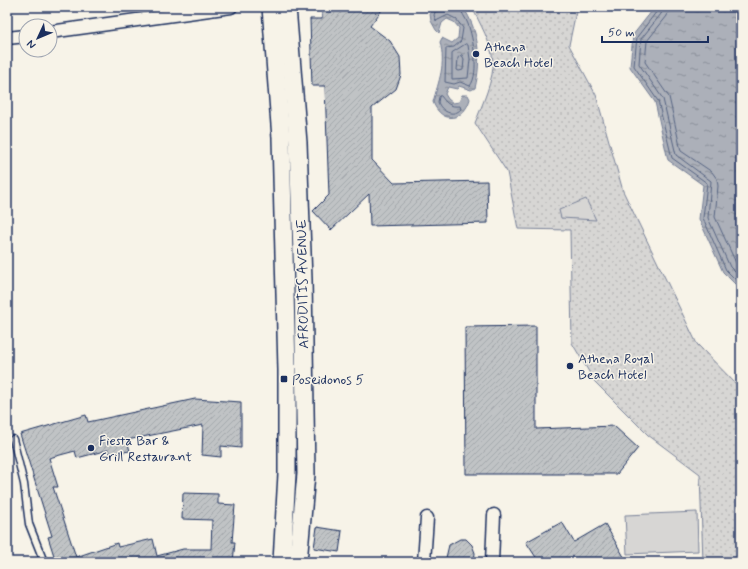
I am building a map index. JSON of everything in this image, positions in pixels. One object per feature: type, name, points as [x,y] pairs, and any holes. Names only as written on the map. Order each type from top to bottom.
[{"type":"main road","name":"AFRODITIS AVENUE","points":[[270,7],[281,138],[287,370],[287,474],[282,562]]},
{"type":"main road","name":"AFRODITIS AVENUE","points":[[287,7],[298,143],[303,280],[306,474],[298,562]]},
{"type":"street","points":[[58,31],[231,7]]},
{"type":"street","points":[[7,38],[18,37]]},
{"type":"street","points":[[492,562],[494,515]]},
{"type":"street","points":[[424,562],[427,518]]},
{"type":"lane","points":[[13,439],[24,484],[29,524],[44,562]]},
{"type":"shaded area","points":[[472,7],[577,7],[569,45],[596,95],[623,191],[697,344],[741,389],[741,562],[703,562],[700,474],[648,435],[595,382],[572,343],[570,230],[518,229],[507,172],[475,123],[490,83],[493,61],[488,40]]},
{"type":"shaded area","points":[[586,199],[596,220],[561,218],[559,210]]},
{"type":"shaded area","points":[[697,512],[698,551],[627,554],[625,515]]},
{"type":"water","points":[[433,7],[463,7],[473,26],[476,36],[478,46],[478,67],[475,88],[471,90],[459,86],[457,89],[448,87],[445,94],[453,103],[459,102],[462,95],[468,95],[470,99],[467,106],[458,116],[447,117],[437,109],[433,102],[442,65],[442,50],[440,42],[442,38],[452,43],[458,38],[459,28],[454,22],[447,19],[442,23],[439,33],[431,21],[430,14]]},
{"type":"water","points":[[655,7],[741,7],[741,290],[723,272],[699,219],[703,185],[668,160],[655,102],[630,67],[633,35]]},
{"type":"building","points":[[322,7],[384,7],[370,26],[390,41],[400,57],[401,75],[396,89],[372,108],[372,160],[394,183],[487,181],[488,223],[370,226],[369,194],[331,230],[313,211],[329,195],[325,86],[312,86],[310,19],[322,19]]},
{"type":"building","points":[[536,326],[536,429],[614,426],[638,448],[617,474],[466,474],[465,327]]},
{"type":"building","points":[[195,399],[241,402],[241,448],[221,446],[221,457],[202,455],[203,425],[127,440],[130,451],[109,454],[108,450],[77,458],[75,451],[49,458],[58,487],[53,487],[76,557],[117,543],[118,547],[153,539],[157,556],[183,549],[211,549],[212,520],[182,519],[183,493],[218,494],[218,504],[235,505],[232,542],[235,542],[233,562],[56,562],[48,537],[52,536],[20,434],[86,415],[88,422]]},
{"type":"building","points":[[562,522],[574,542],[605,524],[627,562],[539,562],[526,542]]},
{"type":"building","points":[[317,527],[342,531],[339,552],[314,548]]},
{"type":"building","points":[[460,539],[466,539],[472,545],[475,553],[474,562],[445,562],[449,545]]},
{"type":"place","name":"Athena Beach Hotel","points":[[476,54]]},
{"type":"place","name":"Athena Royal Beach Hotel","points":[[570,366]]},
{"type":"place","name":"Poseidonos 5","points":[[284,379]]},
{"type":"place","name":"Fiesta Bar & Grill Restaurant","points":[[91,448]]}]
